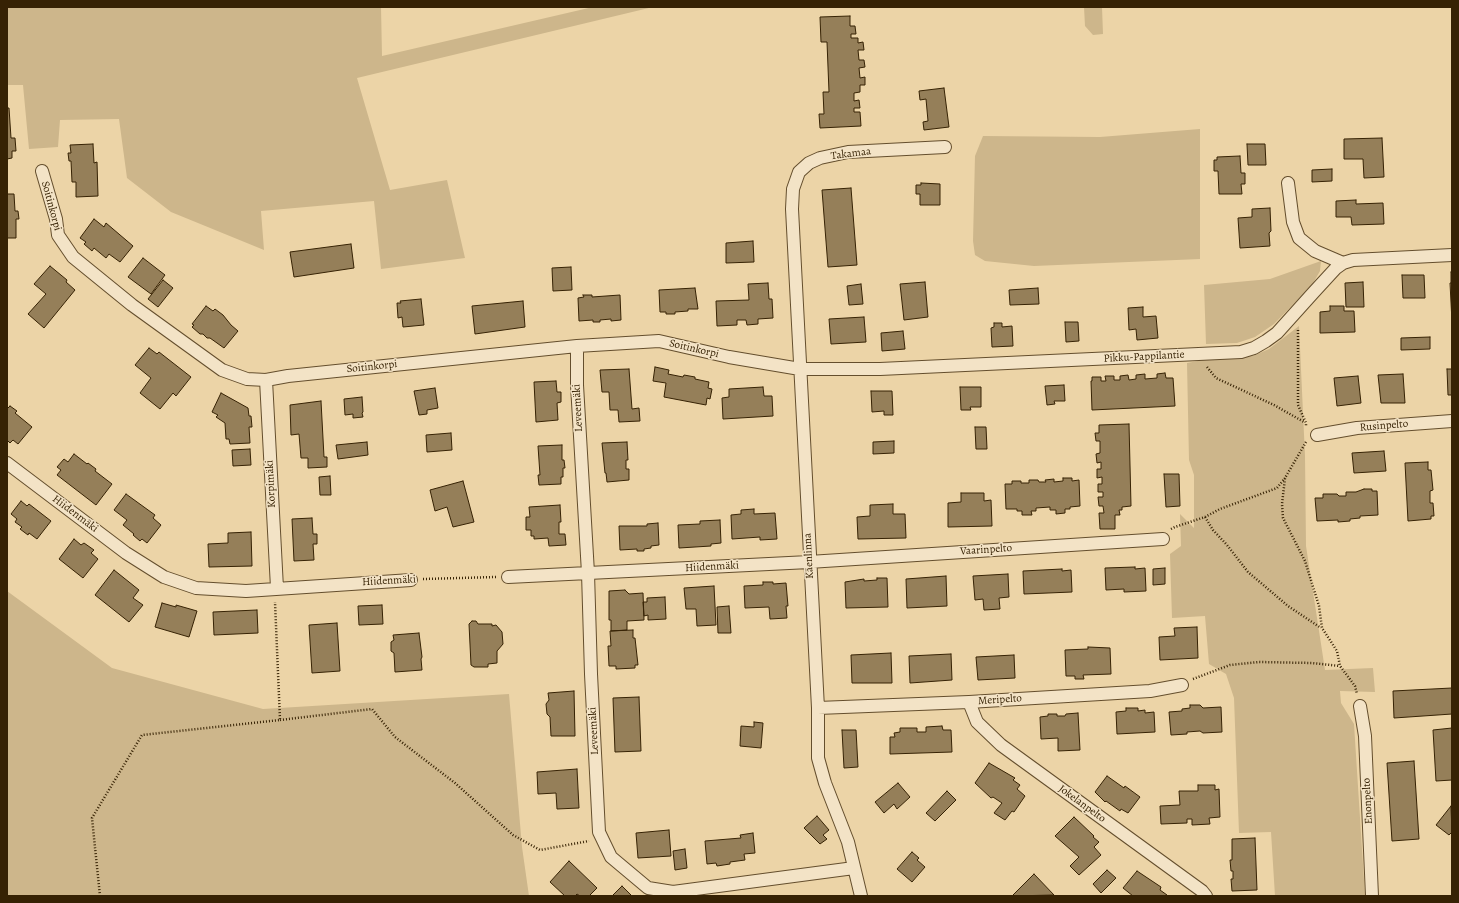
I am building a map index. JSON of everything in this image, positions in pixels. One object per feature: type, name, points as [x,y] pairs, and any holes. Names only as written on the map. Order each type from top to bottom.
[{"type":"street","name":"Takamaa","points":[[792,209],[793,189],[799,172],[809,163],[820,158],[848,152],[945,147]]},
{"type":"street","name":"Soitinkorpi","points":[[42,171],[56,219],[58,235],[73,257],[132,305],[222,370],[248,379],[266,380],[288,376],[577,346],[659,341],[729,357],[800,370]]},
{"type":"street","points":[[1288,183],[1293,222],[1299,238],[1315,251],[1343,263],[1353,260],[1452,255]]},
{"type":"street","name":"Käenlinna","points":[[792,209],[809,562],[818,708],[818,758],[825,783],[848,842],[861,896]]},
{"type":"street","name":"Pikku-Pappilantie","points":[[800,370],[880,369],[1241,352],[1254,348],[1277,333],[1336,268],[1343,263]]},
{"type":"street","name":"Leveemäki","points":[[577,346],[577,385],[588,573],[591,674],[599,832],[611,857],[648,888],[673,892],[854,868]]},
{"type":"street","name":"Korpimäki","points":[[266,380],[275,588]]},
{"type":"street","name":"Rusinpelto","points":[[1310,433],[1452,421]]},
{"type":"street","name":"Hiidenmäki","points":[[7,464],[126,553],[164,577],[196,588],[246,591],[410,580]]},
{"type":"street","name":"Vaarinpelto","points":[[809,562],[1163,539]]},
{"type":"street","name":"Hiidenmäki","points":[[508,577],[809,562]]},
{"type":"street","name":"Meripelto","points":[[818,708],[969,702],[1150,691],[1182,685]]},
{"type":"street","name":"Jokelanpelto","points":[[969,702],[977,722],[1001,745],[1202,891],[1206,896]]},
{"type":"street","name":"Enonpelto","points":[[1360,706],[1365,736],[1372,896]]},
{"type":"path","points":[[1163,539],[1170,530],[1175,527],[1206,517],[1220,509],[1278,488],[1306,443],[1310,433],[1298,405],[1298,322],[1296,312]]},
{"type":"path","points":[[1196,354],[1216,378],[1274,405],[1306,423],[1310,433]]},
{"type":"path","points":[[1285,478],[1282,504],[1284,518],[1305,561],[1320,606],[1322,628]]},
{"type":"path","points":[[1206,517],[1213,530],[1227,544],[1248,572],[1288,606],[1322,628],[1337,651],[1340,666],[1355,686],[1360,706]]},
{"type":"path","name":"Hiidenmäki","points":[[410,580],[508,577]]},
{"type":"path","points":[[275,588],[280,720]]},
{"type":"path","points":[[1182,685],[1204,674],[1230,665],[1259,662],[1312,663],[1340,666]]},
{"type":"path","points":[[100,896],[92,818],[142,735],[372,709],[395,737],[455,783],[513,835],[540,850],[602,838]]},
{"type":"shaded area","points":[[7,7],[381,7],[382,56],[593,7],[653,7],[357,78],[390,190],[447,180],[465,258],[381,269],[374,201],[261,211],[264,250],[171,212],[127,178],[119,119],[60,120],[58,147],[29,149],[23,85],[7,85]]},
{"type":"shaded area","points":[[1084,7],[1102,7],[1103,34],[1093,35],[1085,26]]},
{"type":"shaded area","points":[[1200,129],[1200,259],[1034,266],[985,261],[975,255],[973,241],[975,156],[983,136],[1100,137]]},
{"type":"shaded area","points":[[1321,261],[1320,271],[1312,285],[1274,324],[1255,337],[1237,343],[1206,344],[1204,285],[1270,279]]},
{"type":"shaded area","points":[[1299,326],[1305,456],[1306,546],[1325,670],[1373,668],[1375,692],[1340,691],[1341,703],[1354,724],[1365,896],[1275,896],[1271,832],[1239,833],[1234,698],[1226,674],[1209,664],[1205,616],[1172,618],[1170,554],[1181,546],[1180,514],[1194,528],[1194,475],[1189,460],[1187,363],[1214,358],[1253,356],[1269,349]]},
{"type":"shaded area","points":[[7,591],[112,668],[263,709],[509,694],[522,847],[529,896],[7,896]]},
{"type":"building","points":[[850,16],[850,26],[855,26],[856,34],[851,34],[851,38],[858,38],[858,43],[863,42],[864,50],[858,50],[859,60],[864,60],[865,67],[859,68],[860,78],[865,77],[865,85],[860,85],[860,92],[854,93],[854,101],[859,100],[860,108],[854,108],[854,112],[860,112],[861,126],[820,128],[819,114],[824,114],[823,92],[829,92],[827,42],[821,42],[820,17]]},
{"type":"building","points":[[944,88],[949,127],[924,130],[923,122],[928,121],[926,99],[920,100],[919,91]]},
{"type":"building","points":[[7,108],[9,108],[11,138],[15,138],[16,151],[12,151],[12,158],[7,159]]},
{"type":"building","points":[[1382,138],[1384,177],[1364,178],[1363,159],[1344,159],[1344,139]]},
{"type":"building","points":[[93,144],[94,163],[97,162],[98,196],[76,197],[76,182],[72,182],[71,161],[69,161],[68,153],[71,153],[70,145]]},
{"type":"building","points":[[1247,144],[1265,144],[1266,165],[1248,165]]},
{"type":"building","points":[[1240,156],[1241,173],[1245,173],[1245,184],[1241,184],[1242,194],[1219,194],[1218,171],[1214,171],[1214,160],[1217,160],[1217,157]]},
{"type":"building","points":[[1332,169],[1332,181],[1312,182],[1312,170]]},
{"type":"building","points":[[921,183],[940,184],[940,205],[920,205],[920,194],[916,194],[916,185],[921,185]]},
{"type":"building","points":[[851,188],[857,265],[828,267],[822,190]]},
{"type":"building","points":[[7,194],[14,194],[15,211],[18,211],[19,219],[16,219],[16,238],[7,238]]},
{"type":"building","points":[[1356,200],[1356,204],[1383,203],[1384,224],[1352,225],[1351,217],[1336,217],[1336,201]]},
{"type":"building","points":[[1270,208],[1270,246],[1240,248],[1238,218],[1252,217],[1252,209]]},
{"type":"building","points":[[94,219],[104,227],[106,223],[133,246],[120,262],[109,254],[106,258],[94,248],[92,251],[84,244],[86,242],[80,238]]},
{"type":"building","points":[[753,241],[754,262],[726,263],[726,243]]},
{"type":"building","points":[[351,244],[354,268],[294,277],[290,252]]},
{"type":"building","points":[[143,258],[165,275],[151,294],[128,277]]},
{"type":"building","points":[[50,266],[67,280],[66,282],[75,290],[44,328],[28,314],[46,294],[34,284]]},
{"type":"building","points":[[571,267],[572,290],[553,291],[552,268]]},
{"type":"building","points":[[1452,272],[1452,322],[1450,283]]},
{"type":"building","points":[[1402,275],[1424,275],[1425,298],[1403,298]]},
{"type":"building","points":[[163,280],[173,288],[158,307],[148,299]]},
{"type":"building","points":[[925,282],[928,317],[904,320],[900,284]]},
{"type":"building","points":[[1363,282],[1364,307],[1346,307],[1345,283]]},
{"type":"building","points":[[768,283],[769,299],[772,299],[773,318],[758,319],[758,324],[747,325],[746,320],[737,320],[737,325],[717,326],[716,301],[749,300],[748,284]]},
{"type":"building","points":[[861,284],[863,304],[849,305],[847,286]]},
{"type":"building","points":[[695,288],[698,309],[688,309],[688,311],[675,312],[675,314],[660,312],[659,290]]},
{"type":"building","points":[[1038,288],[1039,304],[1010,305],[1009,290]]},
{"type":"building","points":[[583,295],[592,295],[592,297],[620,295],[621,320],[600,320],[600,322],[593,322],[593,320],[579,321],[578,298],[584,297]]},
{"type":"building","points":[[421,299],[424,325],[403,327],[402,317],[398,318],[397,303],[401,303],[400,301]]},
{"type":"building","points":[[523,301],[525,327],[475,334],[472,306]]},
{"type":"building","points":[[206,306],[213,311],[215,309],[223,315],[238,331],[224,348],[210,338],[200,334],[192,327],[194,325],[192,324]]},
{"type":"building","points":[[1330,306],[1344,306],[1344,311],[1354,311],[1355,332],[1320,333],[1320,312],[1330,311]]},
{"type":"building","points":[[1143,307],[1143,317],[1156,316],[1158,338],[1137,340],[1136,329],[1129,330],[1128,308]]},
{"type":"building","points":[[864,317],[866,342],[831,344],[829,319]]},
{"type":"building","points":[[1065,322],[1078,322],[1079,341],[1066,342]]},
{"type":"building","points":[[994,323],[1002,323],[1002,327],[1012,326],[1013,346],[992,347],[991,328],[994,327]]},
{"type":"building","points":[[903,331],[905,349],[882,351],[881,333]]},
{"type":"building","points":[[1430,337],[1430,349],[1401,350],[1401,338]]},
{"type":"building","points":[[149,348],[157,354],[159,352],[191,377],[176,396],[173,393],[160,409],[140,393],[151,378],[135,365]]},
{"type":"building","points":[[655,367],[669,370],[668,374],[683,377],[684,375],[695,377],[695,379],[709,382],[708,388],[712,389],[710,399],[707,398],[706,405],[664,397],[666,383],[653,381]]},
{"type":"building","points":[[629,369],[632,409],[639,408],[640,421],[619,422],[618,410],[610,410],[609,392],[602,392],[600,370]]},
{"type":"building","points":[[1447,369],[1452,369],[1452,395],[1448,395]]},
{"type":"building","points":[[1165,373],[1166,378],[1173,378],[1175,406],[1092,410],[1092,377],[1101,377],[1101,381],[1106,381],[1105,376],[1114,376],[1114,380],[1120,380],[1120,376],[1128,375],[1129,380],[1136,379],[1136,375],[1145,374],[1145,379],[1157,378],[1157,374]]},
{"type":"building","points":[[1403,374],[1405,403],[1381,403],[1378,375]]},
{"type":"building","points":[[1358,376],[1361,403],[1337,406],[1334,378]]},
{"type":"building","points":[[556,381],[557,392],[561,392],[561,402],[557,403],[558,420],[536,422],[534,382]]},
{"type":"building","points":[[1064,385],[1065,401],[1054,401],[1055,404],[1047,405],[1045,386]]},
{"type":"building","points":[[763,387],[764,396],[772,396],[773,416],[723,419],[722,398],[729,397],[729,389]]},
{"type":"building","points":[[960,387],[981,387],[981,407],[970,407],[971,410],[961,410]]},
{"type":"building","points":[[435,388],[438,408],[427,410],[427,414],[419,415],[414,391]]},
{"type":"building","points":[[871,391],[892,391],[893,415],[884,415],[884,411],[872,412]]},
{"type":"building","points":[[221,393],[248,408],[249,416],[251,416],[252,427],[249,427],[250,443],[230,444],[229,439],[226,439],[225,423],[216,417],[218,415],[212,412]]},
{"type":"building","points":[[362,397],[363,417],[353,418],[353,414],[345,415],[344,399]]},
{"type":"building","points":[[321,401],[324,457],[327,457],[327,467],[308,468],[308,458],[301,458],[299,434],[291,435],[290,405]]},
{"type":"building","points":[[10,406],[17,411],[15,413],[32,427],[18,444],[13,440],[10,443],[7,440],[7,407],[8,408]]},
{"type":"building","points":[[1129,424],[1131,506],[1122,507],[1122,510],[1119,510],[1120,515],[1115,515],[1115,529],[1100,529],[1099,513],[1104,513],[1103,506],[1099,506],[1098,497],[1103,497],[1103,492],[1098,492],[1098,484],[1102,484],[1102,477],[1097,478],[1097,469],[1101,469],[1101,462],[1097,463],[1096,454],[1100,453],[1100,441],[1096,441],[1095,433],[1099,433],[1099,425]]},
{"type":"building","points":[[975,427],[986,427],[987,449],[976,449]]},
{"type":"building","points":[[451,433],[452,450],[427,452],[426,435]]},
{"type":"building","points":[[894,441],[894,453],[873,454],[873,442]]},
{"type":"building","points":[[367,442],[368,455],[338,459],[336,445]]},
{"type":"building","points":[[627,442],[628,460],[626,460],[626,469],[629,469],[629,480],[607,482],[602,443]]},
{"type":"building","points":[[562,445],[562,460],[564,460],[565,468],[563,468],[561,484],[539,485],[538,475],[540,475],[538,446]]},
{"type":"building","points":[[250,449],[251,465],[233,466],[232,450]]},
{"type":"building","points":[[1384,451],[1386,471],[1354,473],[1352,453]]},
{"type":"building","points":[[74,454],[96,469],[95,471],[112,484],[96,505],[57,475],[61,470],[57,467],[64,459],[68,462]]},
{"type":"building","points":[[1428,462],[1428,470],[1431,470],[1433,490],[1430,491],[1430,503],[1433,503],[1434,516],[1431,516],[1431,519],[1408,521],[1405,463]]},
{"type":"building","points":[[1164,474],[1179,474],[1180,506],[1166,507]]},
{"type":"building","points":[[330,476],[331,495],[320,495],[319,477]]},
{"type":"building","points":[[1063,478],[1072,478],[1072,481],[1079,480],[1080,506],[1070,507],[1070,509],[1065,509],[1065,513],[1056,514],[1056,510],[1050,510],[1050,507],[1036,508],[1036,511],[1031,511],[1032,515],[1022,515],[1022,511],[1017,511],[1017,509],[1006,509],[1005,484],[1012,484],[1012,481],[1029,483],[1029,480],[1046,482],[1045,480],[1054,479],[1054,482],[1063,481]]},
{"type":"building","points":[[463,481],[474,522],[453,527],[447,507],[435,511],[430,490]]},
{"type":"building","points":[[1364,489],[1372,489],[1372,491],[1377,491],[1378,515],[1360,516],[1360,518],[1350,519],[1350,521],[1317,521],[1315,498],[1323,498],[1323,494],[1337,494],[1339,496],[1346,496],[1346,492],[1356,492]]},
{"type":"building","points":[[961,493],[984,493],[984,501],[991,500],[992,526],[948,527],[948,503],[961,502]]},
{"type":"building","points":[[126,494],[155,515],[153,518],[161,525],[147,543],[142,539],[140,541],[123,525],[127,520],[114,510]]},
{"type":"building","points":[[21,501],[27,506],[29,504],[51,521],[37,539],[20,529],[22,527],[15,522],[17,519],[11,514]]},
{"type":"building","points":[[893,504],[893,514],[905,514],[906,538],[858,539],[857,517],[870,516],[870,505]]},
{"type":"building","points":[[560,505],[561,522],[559,522],[559,534],[565,534],[566,545],[549,546],[548,538],[534,539],[534,536],[531,536],[531,530],[526,530],[526,517],[530,517],[529,507]]},
{"type":"building","points":[[754,509],[754,514],[775,513],[777,539],[760,540],[760,537],[732,539],[731,515],[741,514],[741,510]]},
{"type":"building","points":[[312,518],[313,534],[317,534],[317,544],[313,544],[314,560],[294,561],[292,519]]},
{"type":"building","points":[[720,520],[721,543],[711,544],[711,546],[679,548],[678,525],[700,524],[700,521]]},
{"type":"building","points":[[658,523],[659,545],[651,546],[651,548],[644,549],[644,551],[637,551],[637,549],[620,550],[619,526],[647,526],[647,524]]},
{"type":"building","points":[[251,532],[252,566],[209,567],[208,544],[228,543],[228,533]]},
{"type":"building","points":[[74,539],[81,545],[84,543],[94,550],[91,553],[98,559],[83,578],[59,559]]},
{"type":"building","points":[[1135,567],[1135,569],[1145,568],[1146,591],[1124,592],[1124,589],[1106,590],[1105,568]]},
{"type":"building","points":[[1165,568],[1165,584],[1153,585],[1153,569]]},
{"type":"building","points":[[1062,569],[1062,571],[1071,570],[1072,592],[1024,594],[1023,571]]},
{"type":"building","points":[[114,570],[139,590],[133,598],[143,605],[129,622],[95,595]]},
{"type":"building","points":[[1008,574],[1009,597],[999,598],[1000,609],[984,610],[983,599],[975,600],[973,576]]},
{"type":"building","points":[[946,576],[947,606],[907,608],[906,579]]},
{"type":"building","points":[[877,578],[887,578],[888,607],[846,608],[845,582],[864,579],[864,581],[877,580]]},
{"type":"building","points":[[763,582],[773,582],[773,584],[786,583],[788,606],[786,606],[787,618],[770,619],[769,607],[745,608],[744,586],[763,585]]},
{"type":"building","points":[[714,586],[716,625],[697,626],[696,609],[686,609],[684,588]]},
{"type":"building","points":[[625,590],[629,594],[643,593],[644,620],[627,621],[627,630],[611,631],[611,620],[609,620],[609,591]]},
{"type":"building","points":[[665,597],[666,619],[648,620],[648,615],[644,616],[643,602],[647,602],[647,598]]},
{"type":"building","points":[[162,603],[197,611],[189,637],[155,627]]},
{"type":"building","points":[[382,605],[383,624],[359,625],[358,606]]},
{"type":"building","points":[[729,606],[731,633],[718,633],[717,607]]},
{"type":"building","points":[[257,610],[258,633],[214,635],[213,612]]},
{"type":"building","points":[[472,621],[476,621],[478,624],[492,624],[492,626],[496,625],[502,632],[503,644],[497,651],[497,663],[488,664],[488,667],[474,667],[471,665],[469,624]]},
{"type":"building","points":[[337,623],[340,671],[312,673],[309,625]]},
{"type":"building","points":[[1197,627],[1198,658],[1160,660],[1159,637],[1175,636],[1174,628]]},
{"type":"building","points":[[633,630],[638,665],[635,665],[635,668],[616,669],[616,666],[609,666],[608,646],[611,646],[610,631]]},
{"type":"building","points":[[419,633],[422,670],[395,672],[394,653],[391,651],[391,642],[394,640],[393,635]]},
{"type":"building","points":[[1088,647],[1110,648],[1111,674],[1083,675],[1084,679],[1075,679],[1075,676],[1066,676],[1065,650],[1088,649]]},
{"type":"building","points":[[891,653],[892,683],[852,683],[851,655]]},
{"type":"building","points":[[951,654],[952,680],[910,683],[909,656]]},
{"type":"building","points":[[1014,655],[1015,678],[978,680],[976,657]]},
{"type":"building","points":[[1452,688],[1452,714],[1394,718],[1393,691]]},
{"type":"building","points":[[574,691],[575,736],[551,736],[550,717],[547,714],[546,704],[549,700],[548,693]]},
{"type":"building","points":[[639,697],[641,751],[615,752],[613,698]]},
{"type":"building","points":[[1190,705],[1200,705],[1203,708],[1221,707],[1222,732],[1203,733],[1200,731],[1171,735],[1169,712],[1182,711],[1182,709],[1190,708]]},
{"type":"building","points":[[1126,708],[1138,708],[1138,711],[1145,710],[1145,713],[1154,712],[1155,732],[1117,734],[1116,712],[1126,711]]},
{"type":"building","points":[[1078,713],[1080,750],[1058,751],[1058,738],[1041,739],[1040,717],[1048,716],[1048,714],[1065,716],[1066,714]]},
{"type":"building","points":[[754,722],[763,723],[761,748],[740,746],[741,726],[754,727]]},
{"type":"building","points":[[942,726],[943,730],[951,730],[952,752],[890,754],[890,737],[895,737],[894,733],[900,732],[900,728],[917,728],[917,732],[926,732],[926,727]]},
{"type":"building","points":[[1452,728],[1452,780],[1436,781],[1433,730]]},
{"type":"building","points":[[842,730],[856,730],[858,767],[844,768]]},
{"type":"building","points":[[1414,761],[1419,839],[1392,841],[1387,763]]},
{"type":"building","points":[[989,763],[1015,778],[1013,780],[1020,785],[1017,789],[1025,796],[1014,812],[1012,811],[1005,820],[994,813],[1002,803],[993,797],[991,798],[975,783]]},
{"type":"building","points":[[577,769],[579,808],[557,809],[556,793],[538,794],[537,772]]},
{"type":"building","points":[[1107,776],[1124,788],[1125,786],[1140,797],[1128,813],[1121,809],[1120,811],[1106,801],[1105,802],[1095,792]]},
{"type":"building","points":[[898,783],[910,797],[897,809],[894,804],[884,813],[875,802]]},
{"type":"building","points":[[1198,785],[1215,785],[1215,790],[1219,789],[1220,817],[1209,818],[1210,824],[1192,825],[1192,819],[1187,819],[1187,823],[1161,824],[1160,806],[1180,805],[1179,791],[1198,791]]},
{"type":"building","points":[[947,791],[956,800],[935,821],[926,813]]},
{"type":"building","points":[[1451,806],[1452,832],[1449,835],[1436,825]]},
{"type":"building","points":[[817,816],[829,830],[823,835],[827,839],[820,844],[804,828]]},
{"type":"building","points":[[1074,817],[1099,842],[1094,847],[1101,855],[1079,875],[1070,866],[1079,857],[1055,836]]},
{"type":"building","points":[[669,830],[671,856],[638,858],[636,833]]},
{"type":"building","points":[[753,833],[755,853],[744,854],[745,860],[717,866],[716,863],[707,864],[705,841],[741,838],[740,835]]},
{"type":"building","points":[[1255,838],[1257,890],[1232,891],[1231,879],[1233,879],[1233,871],[1231,871],[1230,860],[1232,860],[1232,839]]},
{"type":"building","points":[[685,849],[687,868],[675,870],[673,851]]},
{"type":"building","points":[[912,852],[919,858],[917,860],[925,867],[912,882],[897,869]]},
{"type":"building","points":[[569,861],[597,888],[589,896],[580,896],[577,894],[575,896],[565,896],[550,882]]},
{"type":"building","points":[[1107,870],[1116,878],[1101,893],[1093,884]]},
{"type":"building","points":[[1137,871],[1161,887],[1160,890],[1167,895],[1133,896],[1123,888]]},
{"type":"building","points":[[1034,874],[1054,895],[1012,896]]},
{"type":"building","points":[[622,886],[632,896],[612,896]]}]
